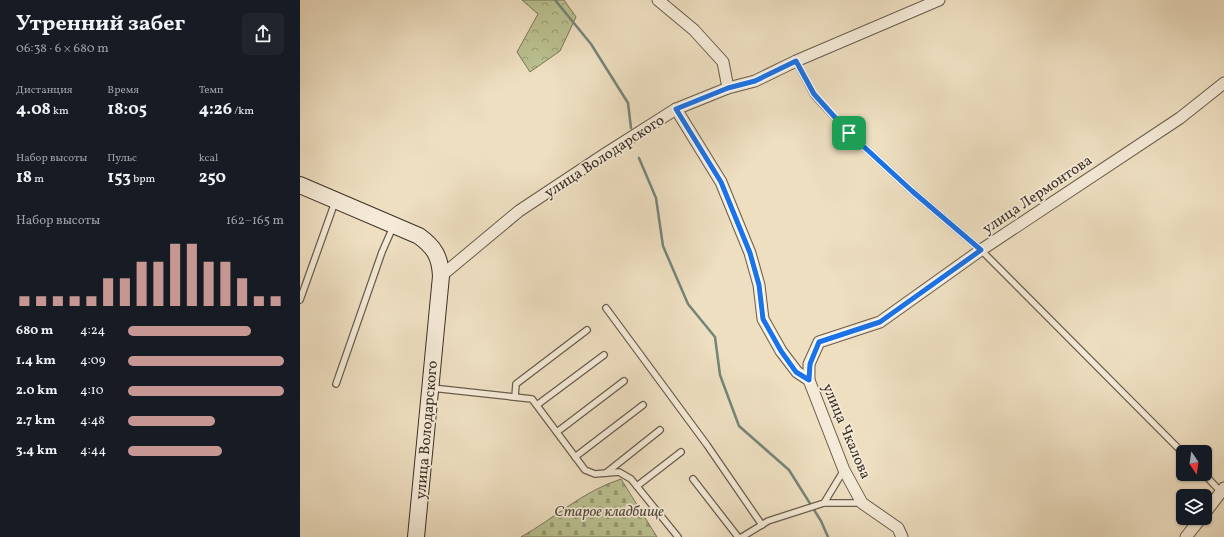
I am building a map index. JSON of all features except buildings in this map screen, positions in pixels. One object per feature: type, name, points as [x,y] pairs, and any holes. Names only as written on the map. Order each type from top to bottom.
[{"type":"street","points":[[658,0],[694,30],[723,62],[728,88]]},
{"type":"street","name":"улица Володарского","points":[[441,276],[519,212],[605,154],[676,109],[728,88],[755,81],[796,61],[939,0]]},
{"type":"street","name":"улица Лермонтова","points":[[810,364],[819,342],[880,322],[981,250],[1180,118],[1224,83]]},
{"type":"street","points":[[676,109],[721,182],[750,253],[759,285],[763,319],[781,351],[796,372],[809,380]]},
{"type":"street","name":"улица Володарского","points":[[300,185],[419,236],[429,244],[436,253],[440,264],[441,276],[416,537]]},
{"type":"street","name":"улица Чкалова","points":[[810,364],[809,380],[844,470],[862,503],[898,528],[902,537]]},
{"type":"street","points":[[1212,504],[1223,490]]},
{"type":"street","points":[[1186,537],[1195,525]]},
{"type":"lane","points":[[796,61],[814,94],[849,133],[912,191],[981,250],[1176,446]]},
{"type":"lane","points":[[300,300],[336,200]]},
{"type":"lane","points":[[336,384],[382,252],[394,225]]},
{"type":"lane","points":[[606,308],[707,445],[762,525]]},
{"type":"lane","points":[[515,397],[516,384],[587,330]]},
{"type":"lane","points":[[537,405],[604,355]]},
{"type":"lane","points":[[557,432],[624,381]]},
{"type":"lane","points":[[430,388],[532,399],[585,470],[595,474],[620,472],[631,479],[678,537]]},
{"type":"lane","points":[[575,457],[643,405]]},
{"type":"lane","points":[[606,473],[660,430]]},
{"type":"lane","points":[[637,486],[681,452]]},
{"type":"lane","points":[[824,503],[844,470]]},
{"type":"lane","points":[[693,479],[738,537]]},
{"type":"lane","points":[[1212,481],[1223,490]]},
{"type":"lane","points":[[742,537],[768,521],[824,503],[862,503]]},
{"type":"green space","points":[[522,0],[564,0],[576,17],[560,51],[530,72],[517,52],[538,14]]},
{"type":"green space","name":"Старое кладбище","points":[[621,479],[657,537],[521,537],[594,490]]},
{"type":"waterway","points":[[555,0],[591,44],[628,103],[631,128]]},
{"type":"waterway","points":[[639,158],[656,198],[663,246],[688,304],[715,337],[720,375],[739,426],[789,470],[821,521],[828,537]]},
{"type":"route","points":[[796,61],[814,94],[849,133],[912,191],[981,250],[880,322],[819,342],[810,364],[809,380],[796,372],[781,351],[763,319],[759,285],[750,253],[721,182],[676,109],[700,98],[728,88],[755,81],[796,61]]}]
